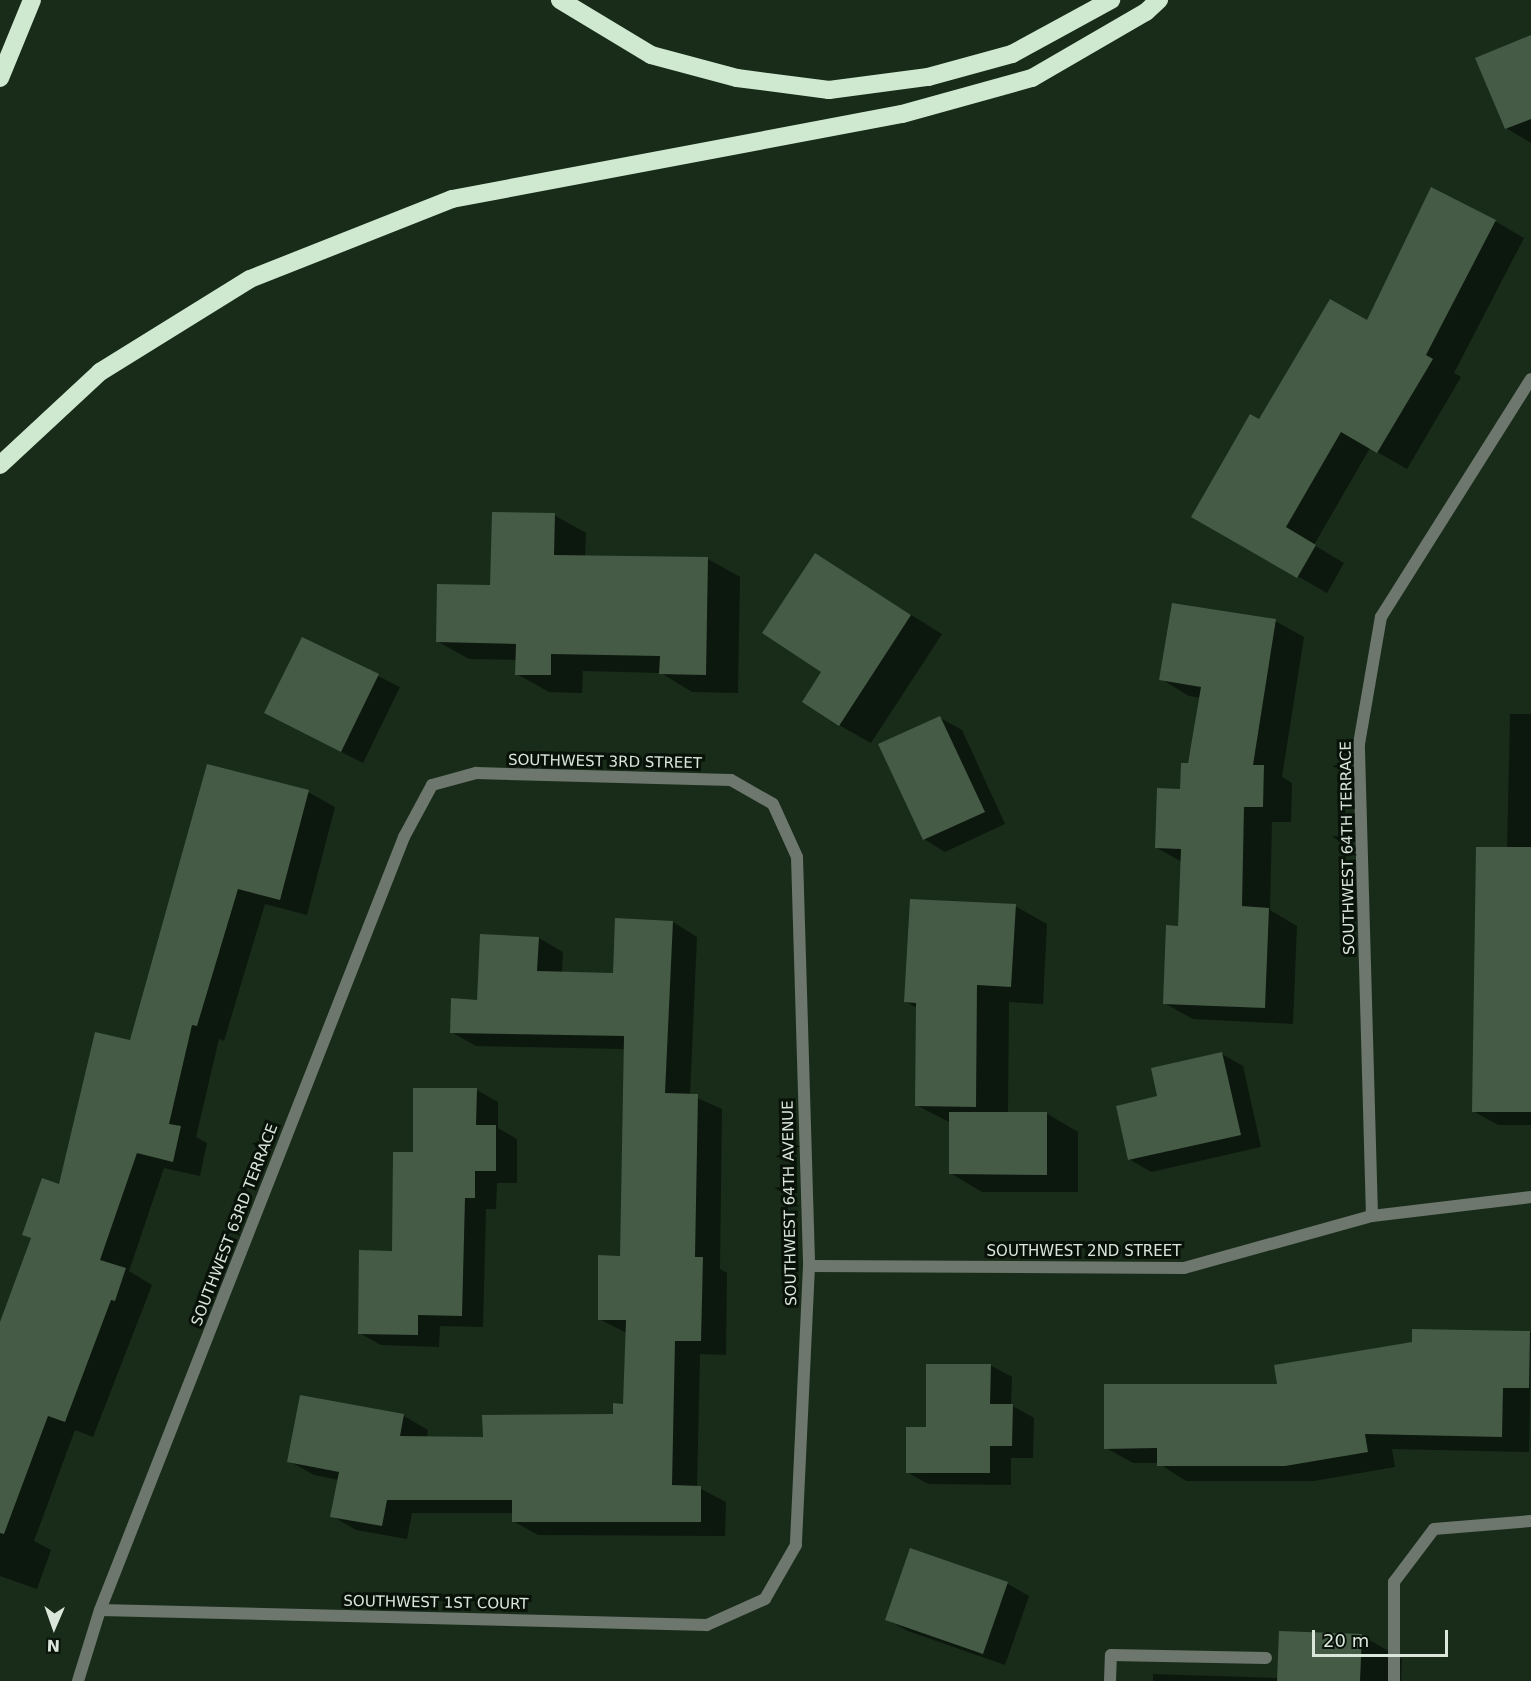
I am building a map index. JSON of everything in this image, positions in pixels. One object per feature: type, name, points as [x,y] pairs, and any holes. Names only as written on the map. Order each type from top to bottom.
[{"type":"highway","points":[[0,78],[32,0]]},
{"type":"highway","points":[[560,0],[651,55],[737,78],[829,90],[928,77],[1012,54],[1111,0]]},
{"type":"highway","points":[[0,465],[100,372],[250,279],[452,199],[902,114],[1032,78],[1146,12],[1159,0]]},
{"type":"street","name":"SOUTHWEST 64TH TERRACE","points":[[1372,1216],[1359,744],[1382,617],[1531,379]]},
{"type":"street","name":"SOUTHWEST 3RD STREET","points":[[432,785],[476,773],[731,780],[773,804]]},
{"type":"street","name":"SOUTHWEST 63RD TERRACE","points":[[78,1681],[100,1610],[404,837],[432,785]]},
{"type":"street","name":"SOUTHWEST 64TH AVENUE","points":[[765,1599],[796,1545],[809,1266],[797,857],[773,804]]},
{"type":"street","name":"SOUTHWEST 2ND STREET","points":[[809,1266],[1184,1268],[1372,1216],[1531,1197]]},
{"type":"street","points":[[1394,1681],[1394,1582],[1434,1529],[1531,1521]]},
{"type":"street","name":"SOUTHWEST 1ST COURT","points":[[100,1610],[707,1625],[765,1599]]},
{"type":"street","points":[[1110,1681],[1111,1655],[1266,1658]]},
{"type":"building","points":[[1531,35],[1531,119],[1505,129],[1475,58]]},
{"type":"building","points":[[1431,187],[1496,220],[1426,355],[1433,359],[1377,453],[1341,432],[1286,527],[1316,545],[1297,578],[1191,517],[1250,414],[1259,419],[1330,299],[1367,320]]},
{"type":"building","points":[[492,512],[555,513],[554,555],[708,557],[706,675],[659,674],[660,656],[551,654],[551,675],[515,675],[516,644],[436,642],[437,584],[490,585]]},
{"type":"building","points":[[815,553],[911,615],[839,726],[802,702],[821,672],[762,633]]},
{"type":"building","points":[[1172,603],[1276,619],[1253,765],[1264,765],[1263,807],[1244,807],[1242,906],[1269,908],[1265,1008],[1163,1004],[1166,925],[1178,926],[1181,849],[1155,848],[1157,788],[1180,789],[1181,763],[1188,763],[1201,687],[1159,680]]},
{"type":"building","points":[[302,637],[379,674],[341,752],[264,713]]},
{"type":"building","points":[[940,716],[985,812],[923,840],[878,744]]},
{"type":"building","points":[[207,764],[309,790],[280,900],[238,889],[197,1026],[192,1025],[169,1124],[181,1126],[173,1162],[137,1153],[100,1260],[126,1268],[115,1301],[111,1300],[65,1422],[48,1416],[4,1534],[0,1533],[0,1322],[31,1238],[22,1235],[42,1178],[59,1184],[95,1032],[130,1040]]},
{"type":"building","points":[[1476,847],[1531,847],[1531,1112],[1472,1112]]},
{"type":"building","points":[[910,899],[1016,904],[1011,987],[977,985],[976,1107],[915,1106],[916,1003],[904,1002]]},
{"type":"building","points":[[615,918],[673,921],[665,1093],[698,1094],[695,1257],[703,1257],[701,1341],[675,1341],[672,1485],[701,1486],[701,1522],[512,1522],[512,1500],[387,1500],[382,1526],[330,1517],[339,1472],[287,1462],[300,1395],[404,1414],[400,1436],[483,1437],[482,1415],[613,1414],[613,1403],[623,1404],[626,1320],[598,1320],[598,1255],[620,1256],[624,1036],[450,1033],[451,998],[477,1000],[480,934],[539,937],[537,971],[613,973]]},
{"type":"building","points":[[1222,1052],[1241,1135],[1128,1160],[1116,1106],[1157,1096],[1151,1068]]},
{"type":"building","points":[[413,1088],[477,1088],[476,1125],[496,1125],[496,1171],[475,1171],[475,1198],[465,1198],[462,1316],[418,1315],[418,1335],[358,1334],[359,1250],[392,1251],[393,1152],[413,1152]]},
{"type":"building","points":[[949,1112],[1047,1112],[1047,1175],[949,1174]]},
{"type":"building","points":[[1412,1329],[1530,1331],[1529,1388],[1503,1388],[1502,1437],[1365,1434],[1368,1452],[1285,1466],[1157,1466],[1157,1448],[1104,1449],[1104,1384],[1277,1384],[1274,1365],[1412,1342]]},
{"type":"building","points":[[926,1364],[991,1364],[990,1404],[1013,1404],[1012,1446],[990,1446],[990,1473],[906,1473],[906,1427],[926,1427]]},
{"type":"building","points":[[910,1548],[1008,1582],[983,1654],[885,1620]]},
{"type":"building","points":[[1279,1631],[1362,1634],[1360,1681],[1277,1681]]}]
